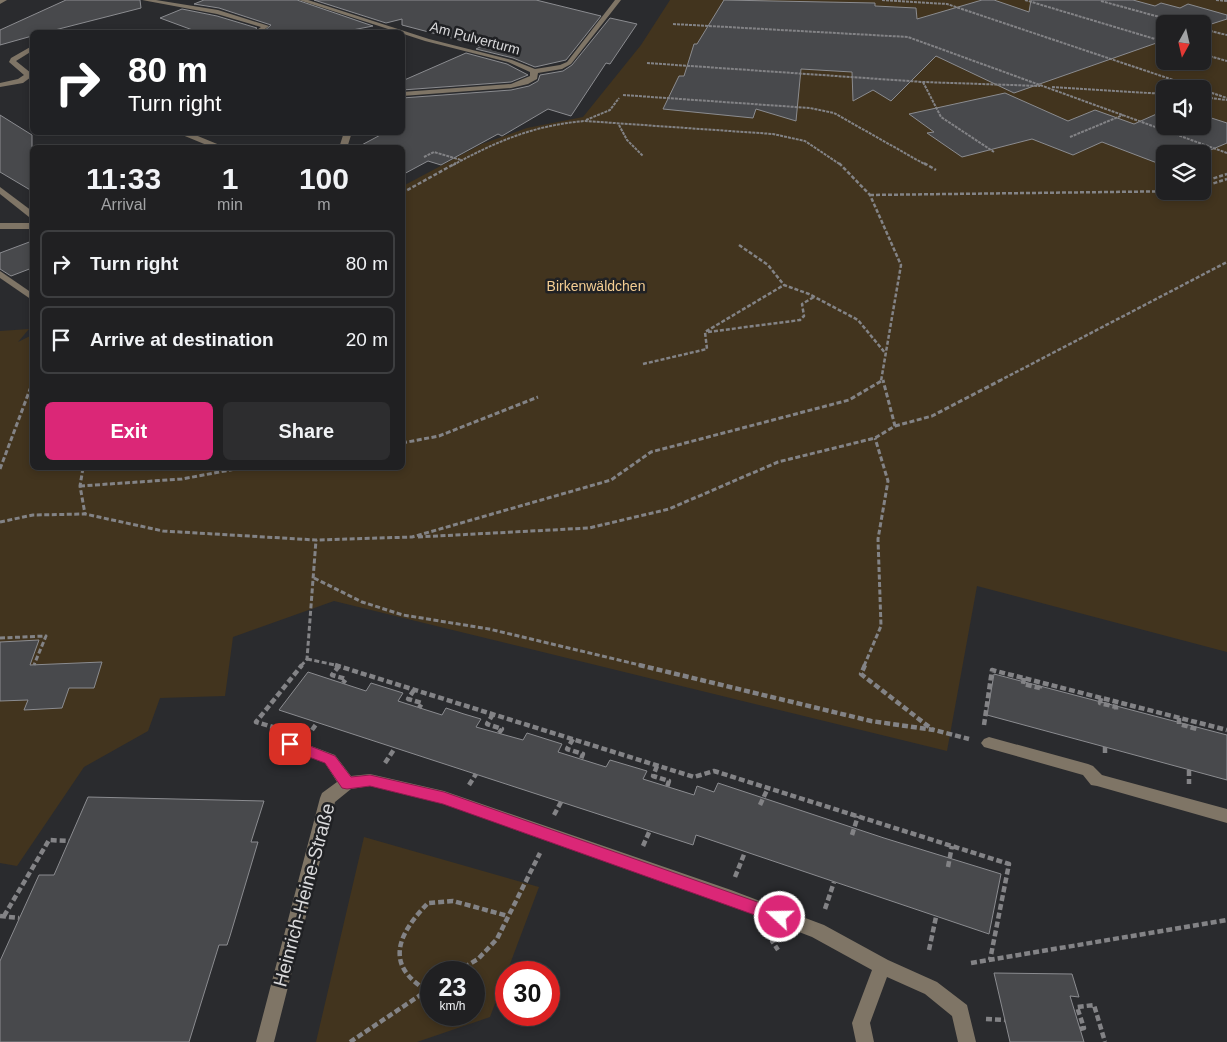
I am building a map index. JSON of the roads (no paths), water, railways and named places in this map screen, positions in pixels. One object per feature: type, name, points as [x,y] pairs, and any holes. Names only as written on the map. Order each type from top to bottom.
[{"type":"street","points":[[0,2],[4,0]]},
{"type":"street","points":[[145,0],[218,12],[266,26],[263,30]]},
{"type":"street","name":"Am Pulverturm","points":[[302,0],[396,30]]},
{"type":"street","points":[[534,71],[562,67],[569,63],[618,0]]},
{"type":"street","name":"Am Pulverturm","points":[[405,33],[517,63],[534,71],[534,77],[531,81],[505,87],[405,94]]},
{"type":"street","points":[[0,85],[20,81],[28,75],[12,62],[13,59],[30,49]]},
{"type":"street","points":[[186,135],[214,145]]},
{"type":"street","points":[[0,190],[30,213]]},
{"type":"street","points":[[0,226],[30,226]]},
{"type":"street","points":[[0,274],[30,296]]},
{"type":"street","points":[[986,736],[1088,770],[1097,780],[1227,816]]},
{"type":"street","points":[[290,744],[330,760],[347,783],[370,780],[444,798],[811,928],[882,966],[931,988],[960,1011],[967,1042]]},
{"type":"street","name":"Heinrich-Heine-Straße","points":[[265,1042],[328,798],[347,783]]},
{"type":"street","points":[[865,1042],[861,1023],[882,966]]},
{"type":"park label","name":"Birkenwäldchen","points":[[596,286]]}]
